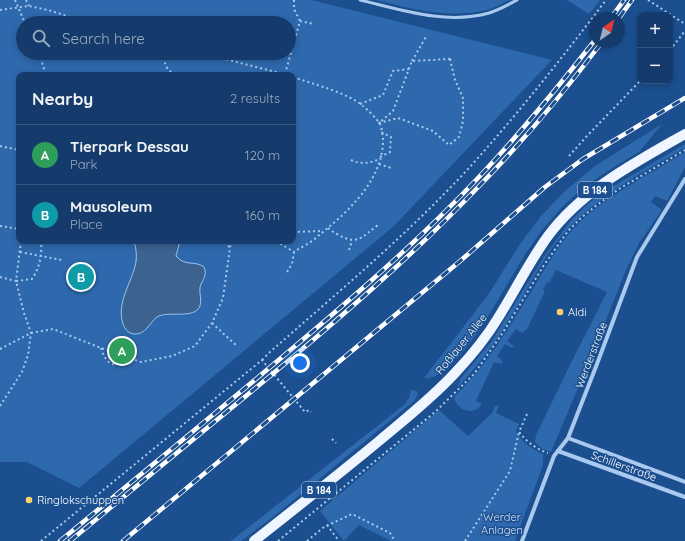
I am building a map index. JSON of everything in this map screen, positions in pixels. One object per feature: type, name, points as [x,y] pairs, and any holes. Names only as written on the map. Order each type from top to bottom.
[{"type":"main road","name":"Roßlauer Allee","points":[[254,541],[343,471],[434,395],[455,373],[487,334],[540,246],[556,225],[571,210],[611,178],[685,134]]},
{"type":"street","name":"Werderstraße","points":[[522,541],[554,456],[568,438],[598,364],[637,257],[685,179]]},
{"type":"street","name":"Schillerstraße","points":[[568,438],[685,482]]},
{"type":"street","name":"Schillerstraße","points":[[558,451],[685,497]]},
{"type":"lane","points":[[360,0],[426,16],[447,18],[490,13],[517,0]]},
{"type":"path","points":[[15,0],[22,16]]},
{"type":"path","points":[[26,0],[29,6]]},
{"type":"path","points":[[294,0],[294,9],[300,21],[296,34]]},
{"type":"path","points":[[42,541],[262,360],[397,240],[467,170],[532,94],[606,0]]},
{"type":"path","points":[[648,0],[685,24]]},
{"type":"path","points":[[0,10],[29,6],[66,16]]},
{"type":"path","points":[[300,21],[314,24]]},
{"type":"path","points":[[672,48],[685,31]]},
{"type":"path","points":[[379,123],[393,111],[412,61],[427,35]]},
{"type":"path","points":[[379,123],[398,118],[433,131],[450,145],[459,137],[462,121],[463,98],[455,80],[450,59],[412,61]]},
{"type":"path","points":[[42,60],[45,72]]},
{"type":"path","points":[[164,60],[167,68],[171,72]]},
{"type":"path","points":[[229,60],[276,72]]},
{"type":"path","points":[[285,72],[288,60]]},
{"type":"path","points":[[360,104],[383,95],[393,71],[409,69]]},
{"type":"path","points":[[288,272],[292,264],[294,252],[316,238],[356,202],[369,184],[379,164],[383,142],[379,123],[360,104],[349,97],[296,78]]},
{"type":"path","points":[[569,156],[637,84]]},
{"type":"path","points":[[352,160],[361,163],[370,163],[390,152],[391,137],[381,132]]},
{"type":"path","points":[[0,146],[16,149]]},
{"type":"path","points":[[379,164],[391,168]]},
{"type":"path","points":[[328,228],[352,241],[360,238],[378,225]]},
{"type":"path","points":[[0,226],[16,229]]},
{"type":"path","points":[[296,232],[323,231]]},
{"type":"path","points":[[349,250],[352,241]]},
{"type":"path","points":[[0,406],[22,372],[28,355],[31,334],[16,281],[21,244]]},
{"type":"path","points":[[0,277],[16,281],[32,279],[36,274],[42,256],[41,244]]},
{"type":"path","points":[[228,244],[230,249]]},
{"type":"path","points":[[0,349],[31,334],[53,329],[124,357],[141,362],[172,356],[194,346],[212,323],[223,298],[231,244]]},
{"type":"path","points":[[281,244],[294,252]]},
{"type":"path","points":[[20,252],[62,260]]},
{"type":"path","points":[[212,323],[237,346]]},
{"type":"path","points":[[101,348],[104,357],[108,362],[113,364],[118,363],[124,357]]},
{"type":"path","points":[[262,360],[305,412],[308,410],[311,412]]},
{"type":"path","points":[[465,541],[510,471],[519,432],[527,414]]},
{"type":"path","points":[[519,432],[525,440],[540,450],[554,456]]},
{"type":"path","points":[[332,439],[336,443]]},
{"type":"path","points":[[307,541],[327,525],[352,514],[390,533],[396,541]]},
{"type":"path","points":[[327,525],[339,541]]},
{"type":"green space","points":[[0,0],[311,0],[552,60],[393,227],[79,488],[27,462],[0,462]]},
{"type":"green space","points":[[376,0],[510,0],[487,10],[459,14],[431,12]]},
{"type":"green space","points":[[567,0],[600,0],[589,12],[589,14]]},
{"type":"green space","points":[[662,124],[640,151],[584,187],[562,207],[542,230],[524,256],[480,330],[460,355],[446,370],[434,377],[424,378],[488,295],[520,244],[541,216],[566,190],[595,166]]},
{"type":"green space","points":[[685,144],[685,148],[618,188],[573,224],[545,258],[502,332],[490,349],[457,388],[461,378],[491,342],[545,255],[572,219],[590,202],[612,187]]},
{"type":"green space","points":[[685,152],[685,167],[667,201],[655,196],[651,202],[662,210],[639,243],[626,270],[551,452],[542,449],[535,442],[536,435],[607,292],[556,270],[549,283],[547,282],[543,290],[545,291],[527,329],[522,333],[516,329],[507,341],[514,346],[512,348],[505,344],[497,356],[503,361],[501,364],[494,362],[476,401],[482,404],[479,408],[470,411],[458,405],[455,402],[454,397],[477,372],[497,345],[555,252],[575,227],[604,202],[620,191]]},
{"type":"green space","points":[[411,390],[417,391],[418,394],[414,401],[278,513],[241,541],[231,541],[404,405],[409,398]]},
{"type":"green space","name":"Werder Anlagen","points":[[495,406],[499,406],[496,413],[519,424],[516,431],[524,441],[543,454],[543,465],[515,541],[391,541],[359,525],[344,541],[320,511],[439,410],[468,436],[492,413]]},
{"type":"shaded area","points":[[135,244],[179,244],[176,256],[179,259],[204,267],[205,275],[200,287],[201,304],[197,310],[187,314],[162,315],[154,319],[142,333],[130,333],[125,328],[121,316],[123,300],[136,262]]},
{"type":"railway","points":[[615,12],[624,0]]},
{"type":"railway","points":[[623,12],[632,0]]},
{"type":"railway","points":[[60,541],[346,303],[427,230],[494,161],[589,48]]},
{"type":"railway","points":[[70,541],[312,341],[428,237],[515,148],[597,48]]},
{"type":"railway","points":[[123,541],[459,262],[545,187],[583,159],[685,98]]},
{"type":"place","name":"Mausoleum","points":[[81,277]]},
{"type":"place","name":"Aldi","points":[[560,312]]},
{"type":"place","name":"Tierpark Dessau","points":[[122,351]]},
{"type":"place","name":"Ringlokschuppen","points":[[29,500]]}]
